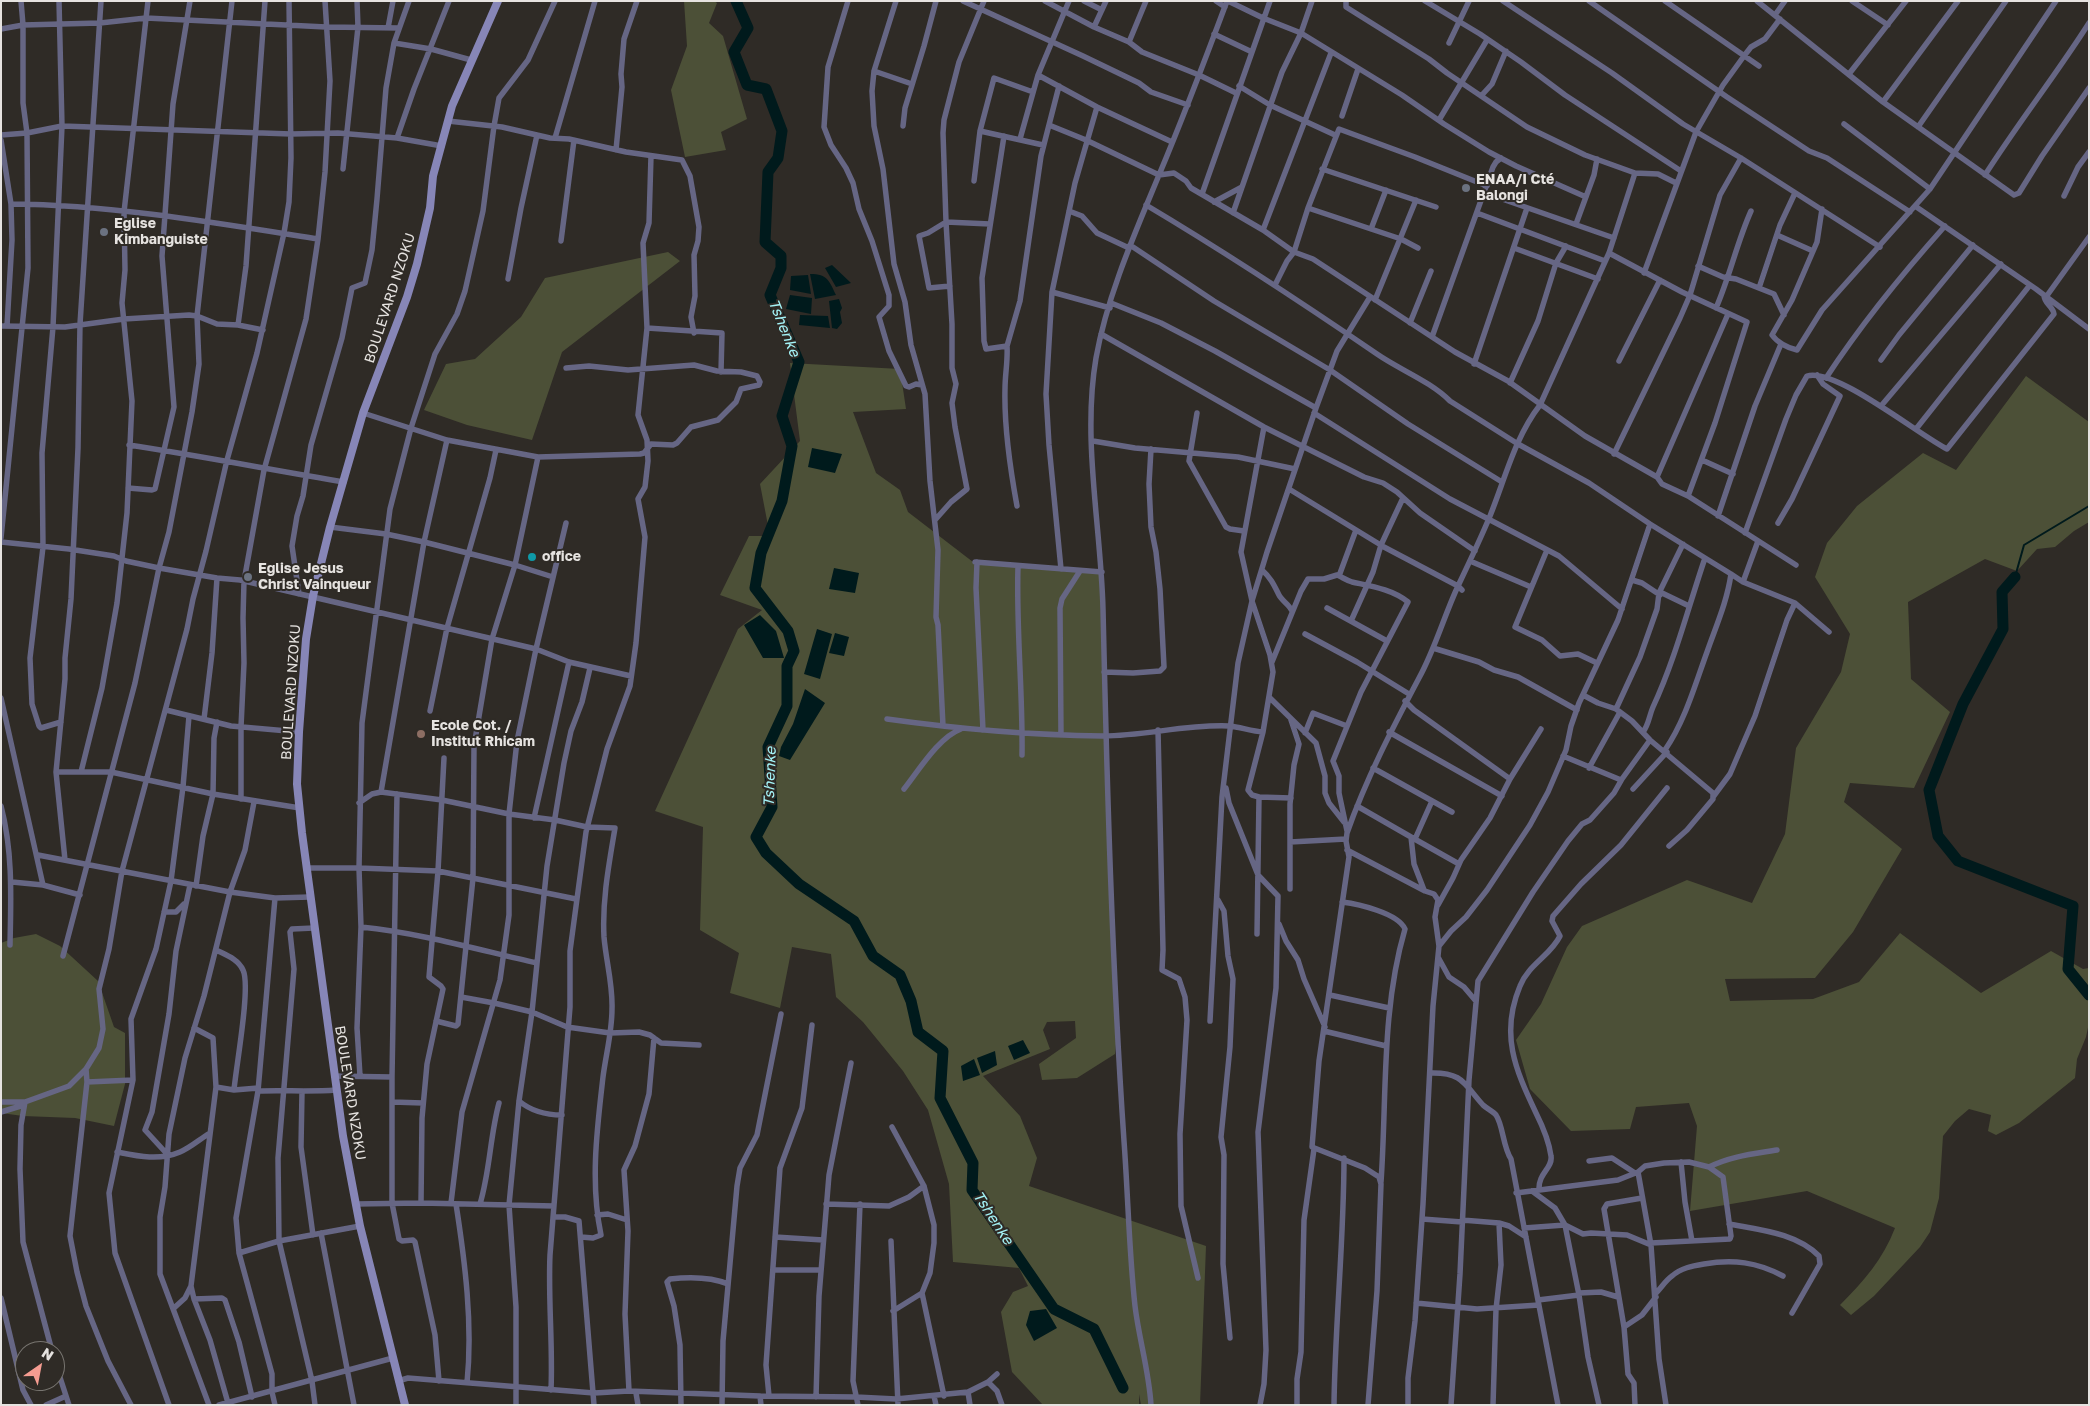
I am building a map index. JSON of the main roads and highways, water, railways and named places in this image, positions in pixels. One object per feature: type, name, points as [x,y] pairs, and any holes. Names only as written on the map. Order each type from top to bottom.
[{"type":"water","points":[[832,265],[851,283],[836,287],[825,268]]},
{"type":"water","points":[[810,274],[821,275],[827,279],[836,295],[815,299]]},
{"type":"water","points":[[808,275],[811,294],[790,290],[791,276]]},
{"type":"water","points":[[790,295],[812,298],[811,314],[786,309]]},
{"type":"water","points":[[839,299],[842,308],[840,312],[842,323],[837,329],[832,328],[829,301]]},
{"type":"water","points":[[800,315],[828,316],[830,328],[799,325]]},
{"type":"water","points":[[812,448],[842,454],[835,473],[808,467]]},
{"type":"water","points":[[834,568],[859,573],[855,593],[829,589]]},
{"type":"water","points":[[760,615],[776,631],[784,658],[763,658],[744,625]]},
{"type":"water","points":[[817,629],[832,634],[820,679],[804,674]]},
{"type":"water","points":[[835,633],[849,637],[844,656],[829,653]]},
{"type":"water","points":[[805,689],[825,703],[790,760],[779,756]]},
{"type":"water","points":[[1023,1040],[1030,1053],[1014,1060],[1008,1046]]},
{"type":"water","points":[[995,1051],[997,1065],[982,1073],[977,1058]]},
{"type":"water","points":[[974,1059],[980,1075],[963,1081],[961,1066]]},
{"type":"water","points":[[1046,1309],[1057,1328],[1034,1341],[1026,1325],[1030,1311]]},
{"type":"waterway","name":"Tshenke","points":[[736,1],[748,28],[734,52],[747,85],[766,89],[782,131],[778,158],[768,172],[765,242],[781,256],[781,268],[770,295],[799,362],[782,416],[792,446],[782,501],[761,553],[755,588],[788,631],[794,651],[787,666],[787,706],[768,747],[772,807],[756,837],[766,853],[799,884],[854,921],[873,956],[900,975],[911,1001],[918,1032],[943,1051],[940,1098],[973,1163],[972,1190],[1054,1309],[1094,1329],[1123,1388]]},
{"type":"waterway","points":[[2015,577],[2024,545],[2089,506]]},
{"type":"waterway","points":[[2015,577],[2002,592],[2003,629],[1963,704],[1929,790],[1938,836],[1958,861],[2073,906],[2068,969],[2089,995]]},
{"type":"place","name":"ENAA/I Cté Balongi","points":[[1466,188]]},
{"type":"place","name":"Eglise Kimbanguiste","points":[[104,232]]},
{"type":"place","name":"office","points":[[532,557]]},
{"type":"place","name":"Eglise Jesus Christ Vainqueur","points":[[248,577]]},
{"type":"place","name":"Ecole Cot. / Institut Rhicam","points":[[421,734]]}]
